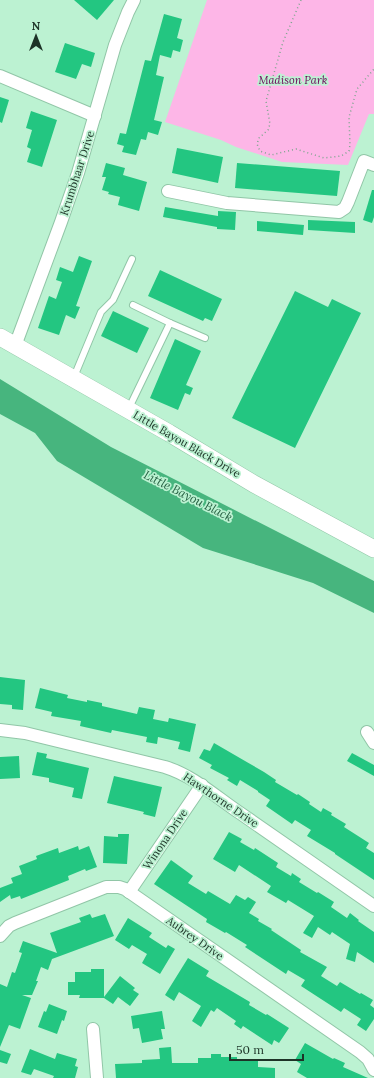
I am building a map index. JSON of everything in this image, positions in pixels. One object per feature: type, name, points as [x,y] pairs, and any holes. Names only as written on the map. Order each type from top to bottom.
[{"type":"main road","name":"Little Bayou Black Drive","points":[[0,338],[128,410],[254,484],[374,549]]},
{"type":"street","name":"Krumbhaar Drive","points":[[15,346],[61,222],[95,116],[115,45],[134,0]]},
{"type":"street","points":[[0,76],[95,116]]},
{"type":"street","points":[[168,191],[227,203],[339,212],[345,208],[348,202],[364,161],[374,164]]},
{"type":"street","name":"Hawthorne Drive","points":[[0,730],[25,733],[165,767],[182,773],[202,785],[238,812],[374,906]]},
{"type":"street","points":[[367,732],[374,743]]},
{"type":"street","name":"Winona Drive","points":[[129,892],[202,785]]},
{"type":"street","name":"Aubrey Drive","points":[[0,936],[15,923],[106,887],[119,887],[129,892],[360,1052],[368,1059],[374,1070]]},
{"type":"street","points":[[93,1030],[97,1078]]},
{"type":"lane","points":[[74,379],[100,312],[113,300],[132,259]]},
{"type":"lane","points":[[133,305],[205,338]]},
{"type":"lane","points":[[128,410],[170,323]]},
{"type":"path","points":[[301,0],[283,42],[266,100],[270,124],[268,130],[259,138],[257,144],[260,151],[271,155],[296,149],[324,158],[342,156],[346,154],[349,151],[350,145],[349,117],[357,89],[374,70]]},
{"type":"green space","name":"Madison Park","points":[[207,0],[374,0],[374,114],[369,114],[348,165],[282,162],[165,122]]},
{"type":"water","name":"Little Bayou Black","points":[[0,379],[111,447],[374,581],[374,613],[313,583],[203,548],[57,461],[35,433],[0,414]]},
{"type":"building","points":[[74,0],[114,0],[97,20]]},
{"type":"building","points":[[164,14],[182,19],[177,38],[183,40],[180,52],[173,50],[171,58],[160,55],[156,75],[164,77],[154,120],[162,122],[158,135],[148,132],[146,140],[141,139],[136,155],[122,152],[124,146],[117,144],[120,133],[126,134],[145,60],[151,61]]},
{"type":"building","points":[[65,43],[95,53],[91,67],[82,64],[76,79],[55,72]]},
{"type":"building","points":[[0,97],[9,100],[2,123],[0,122]]},
{"type":"building","points":[[31,111],[57,120],[42,167],[27,162],[31,149],[27,147],[32,130],[26,128]]},
{"type":"building","points":[[177,148],[223,157],[218,183],[172,173]]},
{"type":"building","points":[[106,163],[125,168],[123,175],[147,182],[139,211],[118,205],[120,197],[108,194],[109,192],[102,190],[106,177],[102,177]]},
{"type":"building","points":[[237,163],[340,171],[337,196],[235,188]]},
{"type":"building","points":[[372,190],[374,190],[374,217],[372,223],[363,220]]},
{"type":"building","points":[[165,207],[218,216],[218,211],[236,212],[235,230],[217,229],[217,227],[163,217]]},
{"type":"building","points":[[308,220],[355,222],[355,233],[308,230]]},
{"type":"building","points":[[257,221],[304,225],[303,235],[257,231]]},
{"type":"building","points":[[79,256],[92,261],[76,306],[80,307],[75,319],[66,315],[59,335],[38,328],[49,296],[56,299],[62,282],[56,280],[60,267],[73,272]]},
{"type":"building","points":[[160,270],[222,299],[212,321],[205,318],[203,321],[148,296]]},
{"type":"building","points":[[295,291],[328,307],[332,299],[361,313],[295,448],[232,418]]},
{"type":"building","points":[[113,311],[149,328],[137,353],[101,336]]},
{"type":"building","points":[[175,339],[201,351],[186,385],[193,388],[190,395],[185,393],[178,410],[150,398]]},
{"type":"building","points":[[0,677],[25,680],[23,710],[12,709],[12,705],[0,704]]},
{"type":"building","points":[[40,688],[68,695],[67,698],[102,703],[102,706],[137,714],[139,707],[155,710],[153,719],[168,722],[169,718],[196,724],[190,752],[178,749],[180,742],[158,737],[157,744],[146,742],[147,737],[112,730],[111,733],[80,726],[81,721],[51,716],[52,712],[35,708]]},
{"type":"building","points":[[214,743],[264,772],[276,780],[275,782],[310,802],[309,804],[321,812],[323,808],[332,813],[331,815],[346,824],[344,827],[369,843],[366,848],[374,853],[374,880],[307,836],[311,830],[295,820],[292,824],[266,806],[270,800],[258,791],[240,780],[237,786],[227,780],[229,778],[210,768],[212,765],[199,758],[204,749],[210,751]]},
{"type":"building","points":[[37,752],[47,754],[46,758],[89,768],[82,799],[72,797],[74,788],[49,782],[49,778],[32,775]]},
{"type":"building","points":[[352,753],[374,765],[374,776],[347,761]]},
{"type":"building","points":[[19,756],[20,778],[0,779],[0,757]]},
{"type":"building","points":[[114,776],[162,787],[155,817],[143,814],[144,812],[107,803]]},
{"type":"building","points":[[229,832],[242,839],[240,842],[254,850],[255,848],[278,863],[276,867],[291,876],[292,873],[301,879],[299,882],[334,902],[331,907],[347,918],[350,913],[359,920],[358,921],[374,932],[374,963],[357,952],[355,962],[346,959],[350,944],[332,932],[330,935],[318,927],[312,938],[303,933],[314,916],[288,900],[286,903],[267,892],[271,886],[239,865],[235,872],[213,859]]},
{"type":"building","points":[[118,834],[129,834],[127,864],[103,863],[104,836],[118,837]]},
{"type":"building","points":[[78,846],[79,850],[89,846],[97,867],[86,871],[85,869],[68,876],[69,880],[21,899],[20,896],[11,899],[10,895],[0,902],[0,888],[13,883],[11,878],[22,874],[19,866],[37,859],[36,856],[58,848],[59,853]]},
{"type":"building","points":[[171,860],[193,876],[188,883],[206,894],[208,891],[230,904],[236,895],[245,900],[248,897],[256,902],[249,913],[259,919],[258,921],[301,950],[300,952],[327,967],[321,976],[337,986],[340,982],[373,1000],[370,1005],[374,1008],[374,1019],[366,1031],[357,1025],[361,1019],[344,1008],[341,1012],[301,986],[305,980],[288,970],[286,974],[245,947],[247,945],[206,922],[207,919],[154,884]]},
{"type":"building","points":[[90,914],[92,918],[105,914],[114,936],[52,959],[48,970],[41,967],[36,981],[38,981],[32,995],[22,995],[31,998],[20,1029],[9,1025],[0,1047],[0,984],[7,987],[12,972],[15,973],[22,953],[19,952],[23,941],[57,953],[50,933],[81,922],[79,918]]},
{"type":"building","points":[[128,918],[152,933],[149,937],[166,948],[168,945],[175,949],[160,974],[142,963],[147,954],[132,945],[129,949],[115,940]]},
{"type":"building","points":[[188,958],[209,971],[206,976],[250,1002],[249,1005],[289,1028],[279,1043],[274,1040],[272,1045],[243,1026],[241,1029],[234,1024],[236,1021],[217,1008],[214,1012],[211,1010],[201,1027],[192,1021],[201,1006],[179,992],[174,1001],[165,995]]},
{"type":"building","points":[[91,969],[104,969],[104,997],[120,976],[135,988],[133,990],[139,994],[130,1006],[118,997],[113,1004],[104,998],[79,998],[80,995],[68,995],[68,982],[75,982],[75,972],[91,972]]},
{"type":"building","points":[[49,1004],[67,1011],[64,1021],[62,1020],[57,1034],[38,1027],[44,1011],[46,1012]]},
{"type":"building","points":[[162,1011],[165,1029],[161,1029],[163,1039],[142,1043],[139,1028],[133,1029],[131,1016]]},
{"type":"building","points":[[305,1043],[333,1059],[334,1058],[345,1063],[343,1067],[368,1078],[307,1078],[297,1072],[301,1064],[295,1060]]},
{"type":"building","points":[[171,1047],[172,1063],[198,1063],[198,1058],[211,1058],[211,1054],[221,1054],[221,1057],[237,1057],[237,1060],[258,1061],[258,1067],[275,1068],[275,1078],[116,1078],[115,1064],[142,1063],[142,1060],[160,1059],[159,1048]]},
{"type":"building","points":[[30,1049],[55,1059],[57,1053],[77,1059],[75,1066],[78,1067],[75,1078],[53,1078],[54,1076],[34,1069],[31,1075],[21,1072]]},
{"type":"building","points":[[0,1050],[11,1054],[7,1064],[0,1062]]}]
